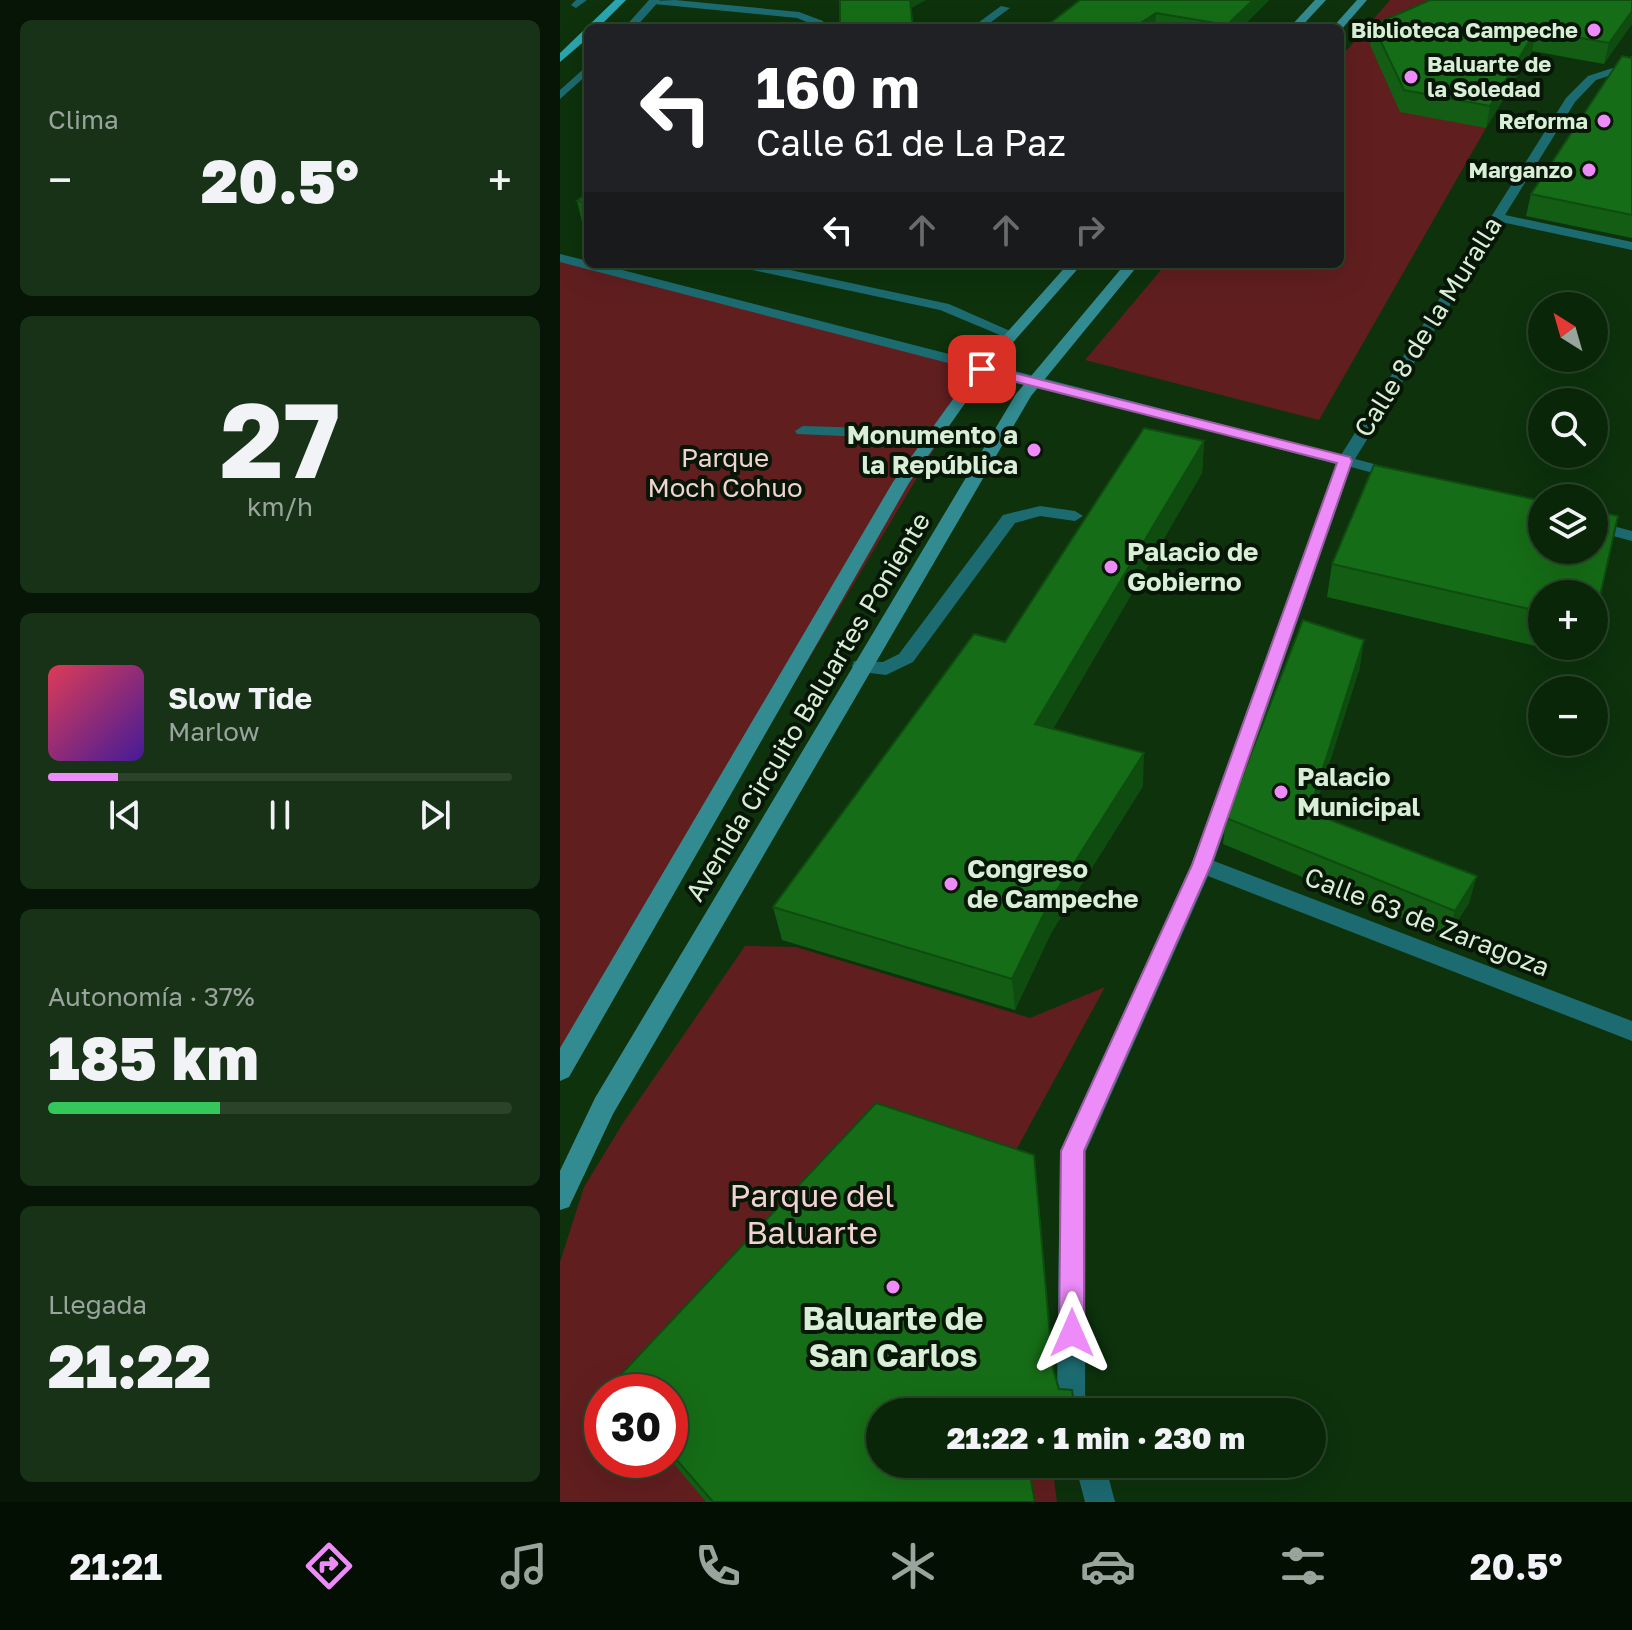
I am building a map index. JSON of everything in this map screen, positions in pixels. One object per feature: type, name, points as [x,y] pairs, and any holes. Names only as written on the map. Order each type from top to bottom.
[{"type":"main road","points":[[596,24],[621,0]]},
{"type":"main road","points":[[1298,24],[1321,0]]},
{"type":"main road","points":[[1341,24],[1362,0]]},
{"type":"main road","points":[[560,59],[584,36]]},
{"type":"main road","name":"Avenida Circuito Baluartes Poniente","points":[[560,1070],[901,482],[982,369],[1071,268]]},
{"type":"main road","name":"Avenida Circuito Baluartes Poniente","points":[[560,1198],[604,1106],[1024,394],[1129,268]]},
{"type":"street","points":[[633,24],[655,0],[799,15],[819,24]]},
{"type":"street","points":[[982,24],[1005,8]]},
{"type":"street","name":"Calle 8 de la Muralla","points":[[1072,1398],[1073,1151],[1202,865],[1345,461],[1580,88],[1592,78],[1630,65]]},
{"type":"street","points":[[560,96],[584,72]]},
{"type":"street","points":[[1496,217],[1632,246]]},
{"type":"street","points":[[560,258],[584,264]]},
{"type":"street","points":[[598,268],[1421,480]]},
{"type":"street","points":[[762,268],[944,307],[1012,335]]},
{"type":"street","points":[[803,431],[935,435]]},
{"type":"street","points":[[861,666],[886,669],[906,658],[1009,519],[1040,511],[1075,516]]},
{"type":"street","points":[[1608,530],[1632,536]]},
{"type":"street","name":"Calle 63 de Zaragoza","points":[[1202,865],[1632,1031]]},
{"type":"street","points":[[1094,1478],[1100,1502]]},
{"type":"green space","points":[[1390,0],[1582,0],[1539,14],[1486,128],[1319,420],[1085,360],[1163,268],[1344,268],[1344,53]]},
{"type":"green space","name":"Parque Moch Cohuo","points":[[560,258],[584,264],[584,268],[598,268],[982,369],[560,1076]]},
{"type":"green space","name":"Parque del Baluarte","points":[[745,946],[796,947],[1030,1018],[1105,987],[887,1398],[866,1398],[866,1478],[1054,1478],[1057,1502],[560,1502],[560,1262],[584,1187],[623,1123]]},
{"type":"building","points":[[840,0],[910,0],[913,24],[840,24]]},
{"type":"building","points":[[1080,0],[1253,0],[1228,24],[1156,13],[1139,24],[1049,24]]},
{"type":"building","points":[[1430,0],[1632,0],[1632,11],[1609,43],[1536,30],[1490,106],[1404,90],[1373,25]]},
{"type":"building","points":[[1622,56],[1632,58],[1632,215],[1531,194]]},
{"type":"building","points":[[1144,428],[1204,441],[1035,724],[1144,753],[1050,901],[1012,979],[773,907],[974,634],[1005,642]]},
{"type":"building","points":[[1374,465],[1528,498],[1528,564],[1607,564],[1604,580],[1528,580],[1528,609],[1332,564]]},
{"type":"building","points":[[1608,514],[1618,516],[1608,561]]},
{"type":"building","points":[[1303,620],[1364,640],[1309,812],[1477,876],[1455,911],[1226,818]]},
{"type":"building","name":"Baluarte de San Carlos","points":[[876,1103],[1034,1155],[1053,1369],[1059,1389],[1072,1390],[1073,1398],[866,1398],[866,1478],[1031,1478],[1035,1502],[713,1502],[688,1473],[688,1374],[621,1374]]},
{"type":"place","name":"Biblioteca Campeche","points":[[1594,30]]},
{"type":"place","name":"Baluarte de la Soledad","points":[[1411,77]]},
{"type":"place","name":"Reforma","points":[[1604,121]]},
{"type":"place","name":"Marganzo","points":[[1589,170]]},
{"type":"place","name":"Monumento a la República","points":[[1034,450]]},
{"type":"place","name":"Palacio de Gobierno","points":[[1111,567]]},
{"type":"place","name":"Palacio Municipal","points":[[1281,792]]},
{"type":"place","name":"Congreso de Campeche","points":[[951,884]]},
{"type":"place","name":"Baluarte de San Carlos","points":[[893,1287]]},
{"type":"route","points":[[982,369],[1345,461],[1202,865],[1073,1151],[1072,1333]]}]
